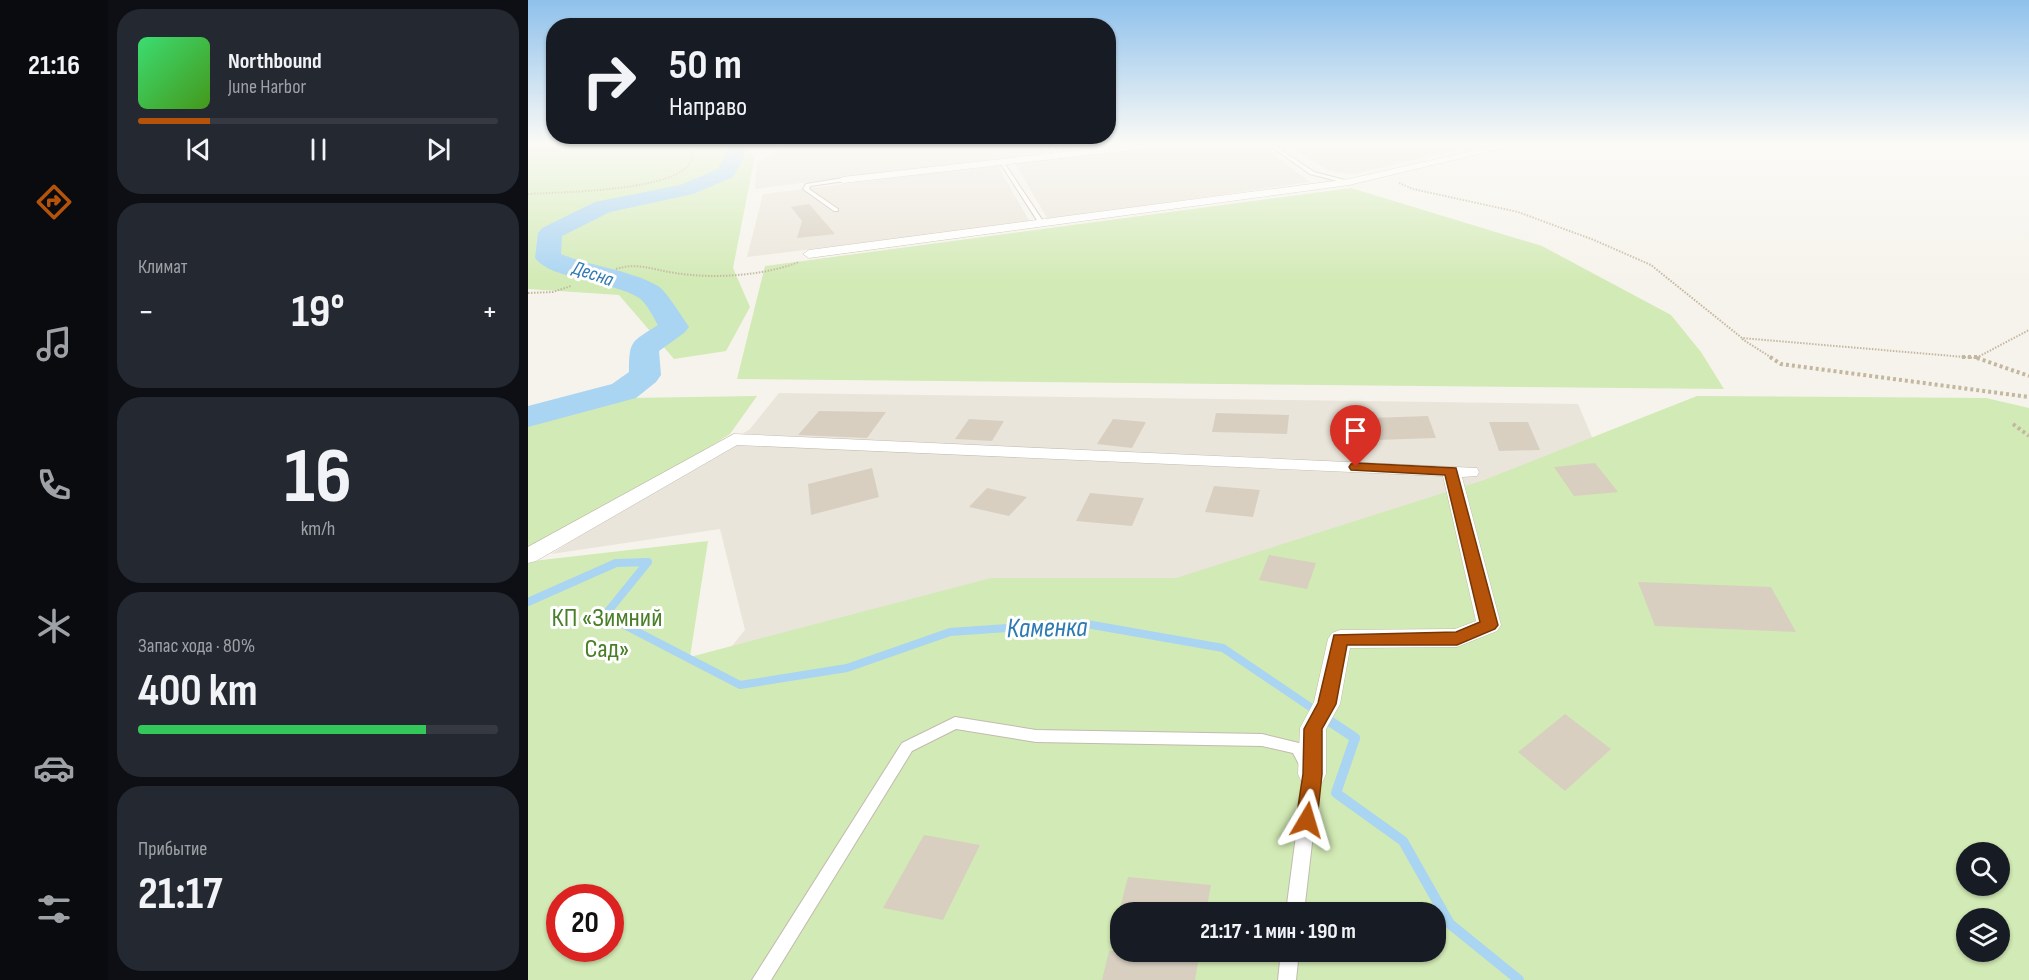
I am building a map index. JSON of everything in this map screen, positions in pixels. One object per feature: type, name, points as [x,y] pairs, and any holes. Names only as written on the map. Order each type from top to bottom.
[{"type":"street","points":[[809,254],[1285,191]]},
{"type":"street","points":[[528,556],[734,439],[1460,472],[1478,587],[1490,625],[1457,638],[1340,639],[1327,704],[1313,729],[1312,774]]},
{"type":"lane","points":[[808,191],[836,210]]},
{"type":"lane","points":[[1020,191],[1042,224]]},
{"type":"lane","points":[[761,980],[907,747],[956,723],[1036,736],[1262,740],[1298,747],[1312,774],[1296,902]]},
{"type":"lane","points":[[1287,980],[1289,962]]},
{"type":"path","points":[[528,194],[590,191]]},
{"type":"path","points":[[1421,191],[1518,212],[1594,240],[1651,265],[1742,338],[1781,363],[2029,397]]},
{"type":"path","points":[[616,269],[644,264],[676,273],[720,274],[794,265],[809,254]]},
{"type":"path","points":[[528,293],[553,292],[571,286]]},
{"type":"path","points":[[1976,358],[2029,330]]},
{"type":"path","points":[[1742,338],[1976,358],[2029,376]]},
{"type":"path","points":[[2013,424],[2029,436]]},
{"type":"shaded area","points":[[789,191],[1012,191],[1030,222],[747,257],[763,194]]},
{"type":"shaded area","points":[[1031,191],[1250,191],[1048,220]]},
{"type":"shaded area","points":[[779,393],[1578,404],[1600,456],[1947,980],[528,980],[528,896],[745,630],[720,529],[551,554],[750,429]]},
{"type":"green space","points":[[528,191],[748,191],[733,268],[750,307],[726,351],[674,359],[619,295],[528,289]]},
{"type":"green space","points":[[1330,191],[1360,191],[1542,246],[1671,315],[1701,352],[1724,389],[737,379],[765,266]]},
{"type":"green space","name":"КП «Зимний Сад»","points":[[757,396],[730,434],[533,561],[708,541],[690,657],[991,578],[1176,578],[1484,480],[1697,396],[1986,398],[2029,408],[2029,980],[528,980],[528,425],[628,398]]},
{"type":"building","points":[[809,204],[835,234],[797,238],[802,221],[791,207]]},
{"type":"building","points":[[819,411],[886,412],[867,438],[798,435]]},
{"type":"building","points":[[1216,413],[1289,415],[1287,434],[1212,432]]},
{"type":"building","points":[[1428,416],[1436,438],[1376,440],[1371,418]]},
{"type":"building","points":[[969,419],[1004,421],[992,441],[955,439]]},
{"type":"building","points":[[1113,419],[1146,422],[1132,448],[1097,444]]},
{"type":"building","points":[[1489,422],[1528,422],[1540,450],[1499,451]]},
{"type":"building","points":[[1595,463],[1618,492],[1574,496],[1554,467]]},
{"type":"building","points":[[872,468],[879,497],[811,515],[808,484]]},
{"type":"building","points":[[1214,486],[1260,490],[1253,517],[1205,512]]},
{"type":"building","points":[[987,488],[1027,497],[1009,516],[969,507]]},
{"type":"building","points":[[1090,493],[1144,498],[1132,526],[1076,521]]},
{"type":"building","points":[[1269,555],[1316,563],[1307,589],[1259,580]]},
{"type":"building","points":[[1638,582],[1771,587],[1796,632],[1655,626]]},
{"type":"building","points":[[1565,714],[1611,749],[1565,791],[1518,752]]},
{"type":"building","points":[[924,835],[980,845],[943,920],[883,908]]},
{"type":"building","points":[[1128,877],[1211,885],[1208,902],[1122,902]]},
{"type":"building","points":[[1109,951],[1110,962],[1198,962],[1195,980],[1102,980]]},
{"type":"waterway","name":"Десна","points":[[528,417],[624,391],[645,375],[644,348],[674,327],[650,293],[614,278],[576,270],[548,258],[550,233],[603,207],[682,191]]},
{"type":"waterway","name":"Каменка","points":[[528,602],[616,563],[648,562],[605,615],[740,685],[847,668],[950,632],[1081,623],[1223,648],[1325,717]]},
{"type":"waterway","name":"Каменка","points":[[1322,716],[1355,738],[1336,793],[1403,841],[1450,924],[1519,980]]},
{"type":"route","points":[[1307,820],[1312,774],[1313,729],[1327,704],[1340,639],[1457,638],[1490,625],[1478,587],[1451,471],[1356,467]]}]
